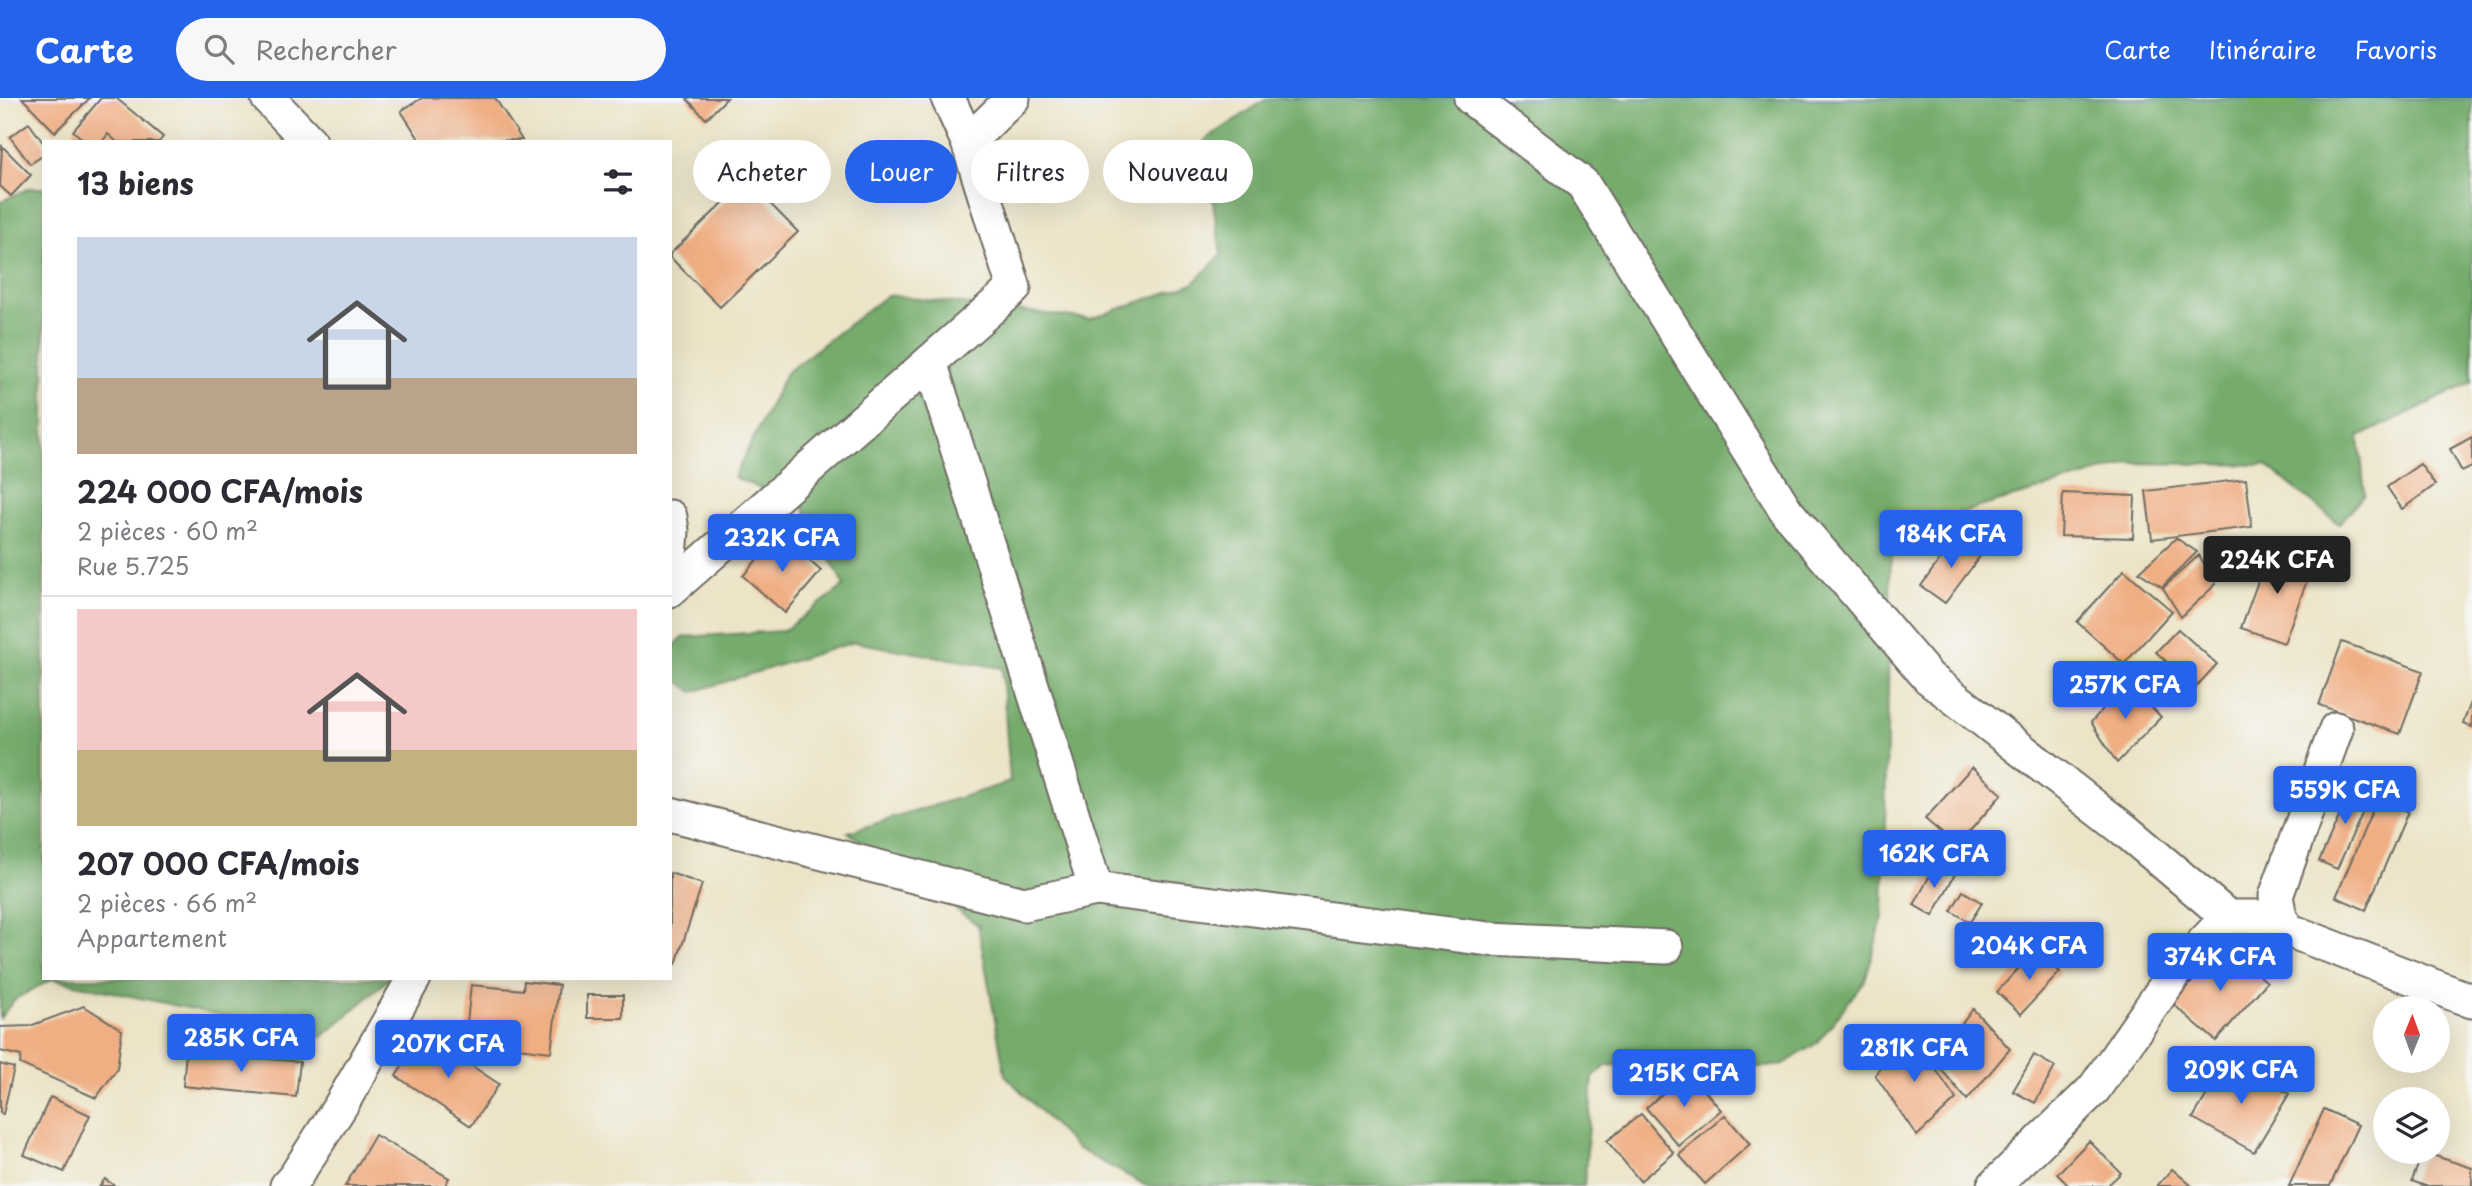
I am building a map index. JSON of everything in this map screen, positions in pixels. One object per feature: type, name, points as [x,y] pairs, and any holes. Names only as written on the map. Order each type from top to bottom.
[{"type":"street","points":[[268,98],[308,140]]},
{"type":"street","points":[[672,588],[1014,288],[968,142],[948,98]]},
{"type":"street","points":[[968,142],[1013,98]]},
{"type":"street","points":[[1471,98],[1583,184],[1787,512],[1929,678],[2126,831],[2228,917],[2280,917]]},
{"type":"street","points":[[930,362],[1096,889]]},
{"type":"street","points":[[2336,729],[2277,896],[2280,917],[2288,930],[2472,1001]]},
{"type":"street","points":[[672,815],[1024,904],[1096,889],[1489,939],[1666,947]]},
{"type":"street","points":[[1994,1186],[2094,1089],[2176,971],[2228,917]]},
{"type":"street","points":[[286,1186],[295,1177],[341,1105],[413,980]]},
{"type":"green space","points":[[1268,98],[2472,98],[2472,382],[2359,437],[2365,494],[2339,524],[2266,465],[2131,463],[1932,521],[1891,551],[1883,917],[1865,980],[1818,1042],[1784,1064],[1766,1067],[1607,1065],[1593,1078],[1584,1186],[1147,1186],[1076,1148],[1005,1075],[978,925],[848,832],[1010,782],[1002,668],[854,642],[693,692],[672,676],[672,648],[683,637],[783,631],[844,586],[804,508],[734,477],[786,373],[887,295],[1090,319],[1194,283],[1221,255],[1213,203],[1253,203],[1253,140],[1205,140]]},
{"type":"green space","points":[[29,188],[42,188],[42,980],[50,980],[15,999],[0,1018],[0,202]]},
{"type":"green space","points":[[57,980],[388,980],[322,1037]]},
{"type":"building","points":[[22,98],[90,98],[55,132]]},
{"type":"building","points":[[101,98],[116,98],[163,137],[161,140],[115,140],[108,134],[104,140],[84,140],[73,131]]},
{"type":"building","points":[[422,98],[495,98],[522,140],[420,140],[401,111]]},
{"type":"building","points":[[727,98],[706,119],[687,99]]},
{"type":"building","points":[[29,123],[42,141],[42,156],[30,164],[10,137]]},
{"type":"building","points":[[2,146],[31,175],[11,196],[0,186]]},
{"type":"building","points":[[723,203],[770,203],[798,232],[720,307],[672,259],[672,252]]},
{"type":"building","points":[[2472,437],[2472,467],[2462,472],[2450,449]]},
{"type":"building","points":[[2420,464],[2435,485],[2402,509],[2387,487]]},
{"type":"building","points":[[2246,479],[2252,527],[2152,539],[2146,491]]},
{"type":"building","points":[[2063,493],[2135,496],[2133,538],[2061,536]]},
{"type":"building","points":[[779,534],[821,571],[785,613],[743,576]]},
{"type":"building","points":[[1956,537],[1981,555],[1945,603],[1921,586]]},
{"type":"building","points":[[2176,538],[2197,552],[2162,587],[2139,572]]},
{"type":"building","points":[[2270,548],[2313,564],[2284,643],[2241,628]]},
{"type":"building","points":[[2199,555],[2216,584],[2181,617],[2163,588]]},
{"type":"building","points":[[2124,570],[2172,611],[2124,664],[2077,622]]},
{"type":"building","points":[[2178,629],[2217,664],[2195,688],[2156,652]]},
{"type":"building","points":[[2342,642],[2423,671],[2400,734],[2319,705]]},
{"type":"building","points":[[2128,682],[2161,717],[2117,763],[2091,722]]},
{"type":"building","points":[[2472,700],[2472,727],[2463,723]]},
{"type":"building","points":[[1972,767],[2002,794],[1957,846],[1925,819]]},
{"type":"building","points":[[2354,784],[2372,792],[2337,869],[2319,861]]},
{"type":"building","points":[[2377,799],[2408,812],[2366,910],[2336,897]]},
{"type":"building","points":[[1936,864],[1955,874],[1933,916],[1914,905]]},
{"type":"building","points":[[672,874],[702,884],[676,964],[672,963]]},
{"type":"building","points":[[1963,891],[1982,903],[1970,922],[1951,911]]},
{"type":"building","points":[[2224,945],[2267,982],[2216,1041],[2173,1004]]},
{"type":"building","points":[[2036,949],[2060,972],[2021,1014],[1997,992]]},
{"type":"building","points":[[524,981],[559,985],[551,1052],[465,1042],[471,985],[523,990]]},
{"type":"building","points":[[587,995],[623,995],[623,1018],[587,1018]]},
{"type":"building","points":[[84,1006],[122,1030],[117,1069],[96,1098],[20,1064],[21,1056],[0,1051],[0,1027],[30,1026]]},
{"type":"building","points":[[1973,1009],[2010,1049],[1967,1100],[1934,1061]]},
{"type":"building","points":[[1907,1027],[1956,1099],[1917,1136],[1875,1075]]},
{"type":"building","points":[[424,1034],[499,1084],[471,1126],[396,1076]]},
{"type":"building","points":[[186,1051],[300,1062],[296,1097],[183,1086]]},
{"type":"building","points":[[2034,1055],[2055,1067],[2035,1103],[2013,1091]]},
{"type":"building","points":[[2228,1059],[2289,1094],[2254,1152],[2193,1118]]},
{"type":"building","points":[[0,1064],[14,1068],[3,1114],[0,1113]]},
{"type":"building","points":[[1688,1071],[1721,1110],[1679,1146],[1646,1108]]},
{"type":"building","points":[[50,1097],[90,1115],[64,1172],[24,1155]]},
{"type":"building","points":[[2324,1109],[2358,1125],[2330,1186],[2289,1186]]},
{"type":"building","points":[[1641,1114],[1674,1153],[1640,1181],[1607,1141]]},
{"type":"building","points":[[1725,1115],[1750,1144],[1705,1184],[1679,1155]]},
{"type":"building","points":[[375,1135],[449,1178],[445,1186],[345,1186]]},
{"type":"building","points":[[2089,1141],[2121,1173],[2107,1186],[2069,1186],[2057,1174]]},
{"type":"building","points":[[2450,1161],[2472,1168],[2472,1186],[2425,1186],[2412,1181],[2418,1164],[2450,1164]]},
{"type":"building","points":[[2172,1169],[2192,1186],[2157,1186]]},
{"type":"building","points":[[105,1179],[115,1186],[100,1186]]}]
